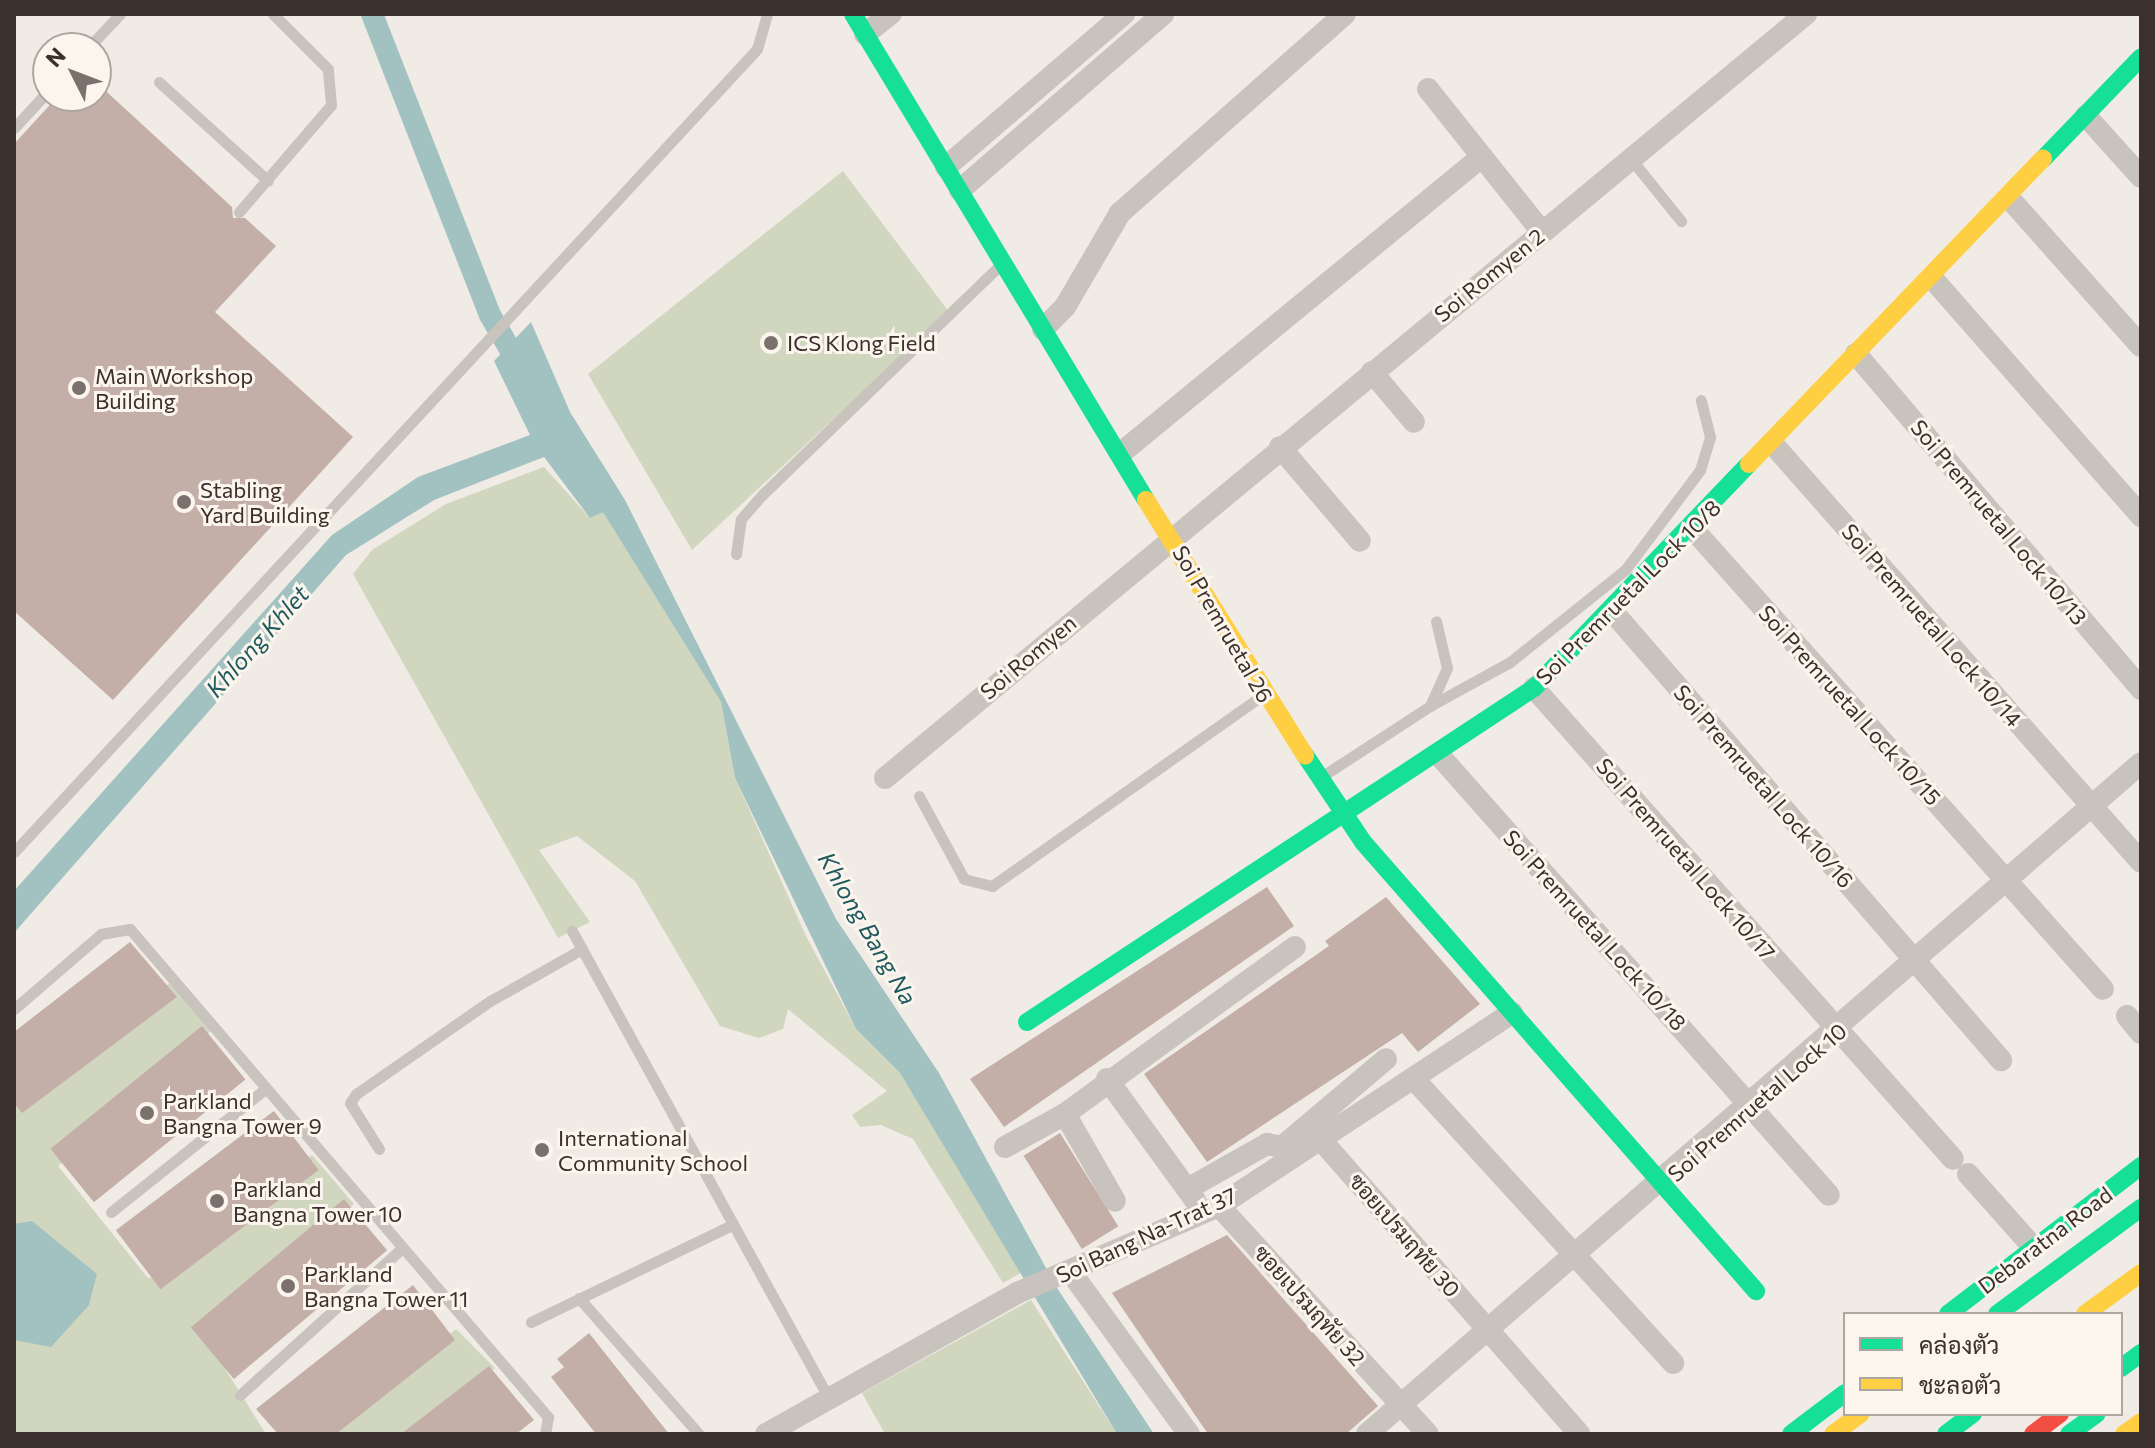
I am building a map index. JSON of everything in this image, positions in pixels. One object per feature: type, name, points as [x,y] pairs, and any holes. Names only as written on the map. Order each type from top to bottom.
[{"type":"main road","name":"Soi Premruetal 26","points":[[853,14],[1002,263],[1172,536],[1264,695],[1340,809],[1660,1187],[1756,1291]]},
{"type":"main road","name":"Soi Premruetal Lock 10/8","points":[[1027,1022],[1340,809],[1438,754],[1534,688],[1693,529],[2141,57]]},
{"type":"main road","name":"Debaratna Road","points":[[1951,1312],[2141,1166]]},
{"type":"main road","points":[[2000,1312],[2141,1208]]},
{"type":"main road","points":[[2088,1312],[2141,1273]]},
{"type":"main road","points":[[2110,1312],[2141,1289]]},
{"type":"main road","points":[[2123,1342],[2141,1329]]},
{"type":"main road","points":[[2123,1366],[2141,1353]]},
{"type":"main road","points":[[1791,1434],[1843,1395]]},
{"type":"main road","points":[[1833,1434],[1858,1416]]},
{"type":"main road","points":[[1926,1434],[1950,1416]]},
{"type":"main road","points":[[1946,1434],[1970,1416]]},
{"type":"main road","points":[[2033,1434],[2057,1416]]},
{"type":"main road","points":[[2069,1434],[2094,1416]]},
{"type":"main road","points":[[2124,1434],[2141,1422]]},
{"type":"street","points":[[865,34],[891,14]]},
{"type":"street","points":[[946,167],[1124,14]]},
{"type":"street","points":[[960,190],[1163,14]]},
{"type":"street","points":[[1043,329],[1120,213],[1345,14]]},
{"type":"street","name":"Soi Romyen 2","points":[[1172,536],[1806,14]]},
{"type":"street","points":[[1079,52],[1096,72]]},
{"type":"street","points":[[1428,89],[1542,232]]},
{"type":"street","points":[[2086,116],[2141,177]]},
{"type":"street","points":[[1121,453],[1481,157]]},
{"type":"street","points":[[2009,198],[2141,346]]},
{"type":"street","points":[[1932,278],[2141,516]]},
{"type":"street","name":"Soi Premruetal Lock 10/13","points":[[1856,354],[2141,689]]},
{"type":"street","points":[[1372,372],[1414,422]]},
{"type":"street","name":"Soi Premruetal Lock 10/14","points":[[1772,443],[2141,862]]},
{"type":"street","points":[[1280,447],[1360,541]]},
{"type":"street","name":"Soi Premruetal Lock 10/15","points":[[1693,529],[2103,989]]},
{"type":"street","name":"Soi Romyen","points":[[885,778],[1172,536]]},
{"type":"street","name":"Soi Premruetal Lock 10/16","points":[[1613,612],[2001,1060]]},
{"type":"street","name":"Soi Premruetal Lock 10/17","points":[[1534,688],[1837,1031],[2034,1248]]},
{"type":"street","name":"Soi Premruetal Lock 10/18","points":[[1438,754],[1829,1195]]},
{"type":"street","name":"Soi Premruetal Lock 10","points":[[1367,1434],[1572,1255],[1660,1187],[2141,763]]},
{"type":"street","points":[[1005,1147],[1065,1114],[1107,1079],[1295,947]]},
{"type":"street","name":"Soi Bang Na-Trat 37","points":[[766,1434],[827,1395],[1017,1293],[1210,1209],[1322,1141],[1512,1013]]},
{"type":"street","points":[[1189,1188],[1267,1144],[1282,1147],[1386,1059]]},
{"type":"street","points":[[1413,1078],[1673,1363]]},
{"type":"street","name":"ซอยเปรมฤทัย 32","points":[[1107,1079],[1189,1188],[1428,1434]]},
{"type":"street","points":[[1065,1114],[1115,1201]]},
{"type":"street","name":"ซอยเปรมฤทัย 30","points":[[1322,1141],[1579,1434]]},
{"type":"street","points":[[1065,1273],[1189,1434]]},
{"type":"lane","points":[[103,32],[120,14]]},
{"type":"lane","points":[[239,212],[325,120],[332,85],[315,53],[273,14]]},
{"type":"lane","points":[[14,852],[757,49],[767,14]]},
{"type":"lane","points":[[159,82],[268,181]]},
{"type":"lane","points":[[14,128],[32,108]]},
{"type":"lane","points":[[1631,159],[1681,221]]},
{"type":"lane","points":[[736,554],[741,519],[763,494],[1002,263]]},
{"type":"lane","points":[[1321,777],[1430,706],[1549,635],[1625,570],[1700,470],[1710,437],[1701,400]]},
{"type":"lane","points":[[1430,706],[1447,668],[1436,621]]},
{"type":"lane","points":[[919,796],[964,879],[992,886],[1264,695]]},
{"type":"lane","points":[[14,1009],[101,934],[130,929],[400,1250],[548,1417],[545,1434]]},
{"type":"lane","points":[[572,931],[827,1395]]},
{"type":"lane","points":[[379,1149],[350,1103],[356,1094],[490,1001],[582,949]]},
{"type":"lane","points":[[111,1212],[265,1089]]},
{"type":"lane","points":[[531,1322],[732,1225]]},
{"type":"lane","points":[[240,1395],[400,1250]]},
{"type":"lane","points":[[579,1298],[699,1434]]},
{"type":"green space","name":"ICS Klong Field","points":[[843,171],[949,312],[692,550],[588,374]]},
{"type":"green space","points":[[544,467],[590,518],[603,511],[721,702],[735,778],[806,936],[856,1029],[900,1073],[1024,1271],[1003,1283],[913,1139],[881,1125],[860,1127],[852,1115],[887,1091],[788,1009],[783,1029],[759,1038],[720,1026],[635,881],[577,836],[539,850],[590,922],[558,938],[353,574],[372,550],[446,504]]},
{"type":"green space","points":[[171,982],[212,1030],[58,1166],[148,1278],[168,1273],[312,1155],[354,1204],[200,1329],[266,1434],[14,1434],[14,1081],[29,1096]]},
{"type":"green space","points":[[1031,1300],[1117,1434],[885,1434],[862,1393]]},
{"type":"green space","points":[[456,1329],[495,1368],[419,1434],[321,1434]]},
{"type":"water","name":"Khlong Khlet","points":[[531,322],[570,412],[625,500],[836,919],[939,1073],[1057,1288],[1154,1434],[1117,1434],[900,1073],[856,1029],[735,778],[721,702],[603,512],[590,518],[544,457],[434,500],[346,555],[14,933],[14,891],[332,535],[418,477],[530,435],[494,361]]},
{"type":"water","points":[[32,1221],[97,1274],[89,1305],[51,1347],[14,1340],[14,1224]]},
{"type":"building","points":[[112,97],[232,207],[233,218],[245,218],[276,246],[215,312],[353,437],[113,700],[14,611],[14,144],[43,112],[112,112]]},
{"type":"building","points":[[1267,887],[1294,926],[1004,1127],[970,1079]]},
{"type":"building","points":[[1386,897],[1480,1004],[1418,1052],[1402,1033],[1207,1162],[1144,1074],[1329,946],[1325,941]]},
{"type":"building","points":[[130,942],[177,997],[22,1113],[14,1103],[14,1032]]},
{"type":"building","name":"Parkland Bangna Tower 9","points":[[202,1026],[245,1080],[94,1202],[50,1149]]},
{"type":"building","name":"Parkland Bangna Tower 10","points":[[274,1111],[319,1170],[160,1289],[116,1230]]},
{"type":"building","points":[[1060,1133],[1118,1226],[1082,1249],[1024,1156]]},
{"type":"building","name":"Parkland Bangna Tower 11","points":[[344,1199],[387,1250],[234,1379],[191,1328]]},
{"type":"building","points":[[1227,1235],[1378,1406],[1346,1434],[1208,1434],[1112,1293]]},
{"type":"building","points":[[413,1285],[455,1340],[336,1434],[278,1434],[256,1409]]},
{"type":"building","points":[[589,1333],[669,1434],[596,1434],[551,1377],[564,1367],[557,1359]]},
{"type":"building","points":[[489,1366],[534,1420],[516,1434],[401,1434]]},
{"type":"waterway","points":[[372,14],[490,315],[522,370]]},
{"type":"traffic: fast","points":[[853,14],[1146,500]]},
{"type":"traffic: fast","points":[[2043,159],[2141,57]]},
{"type":"traffic: fast","points":[[1027,1022],[1534,688],[1749,464]]},
{"type":"traffic: fast","points":[[1305,755],[1363,842],[1756,1291]]},
{"type":"traffic: fast","points":[[1951,1312],[2141,1166]]},
{"type":"traffic: fast","points":[[2000,1312],[2141,1208]]},
{"type":"traffic: fast","points":[[2123,1366],[2141,1353]]},
{"type":"traffic: fast","points":[[1791,1434],[1843,1395]]},
{"type":"traffic: fast","points":[[1946,1434],[1970,1416]]},
{"type":"traffic: fast","points":[[2069,1434],[2094,1416]]},
{"type":"traffic: slow","points":[[1749,464],[2043,159]]},
{"type":"traffic: slow","points":[[1146,500],[1305,755]]},
{"type":"traffic: slow","points":[[2088,1312],[2141,1273]]},
{"type":"traffic: slow","points":[[1833,1434],[1858,1416]]},
{"type":"traffic: slow","points":[[2124,1434],[2141,1422]]},
{"type":"traffic: jam","points":[[2033,1434],[2057,1416]]},
{"type":"place","name":"ICS Klong Field","points":[[771,343]]},
{"type":"place","name":"Main Workshop Building","points":[[79,388]]},
{"type":"place","name":"Stabling Yard Building","points":[[184,502]]},
{"type":"place","name":"Parkland Bangna Tower 9","points":[[147,1113]]},
{"type":"place","name":"International Community School","points":[[542,1150]]},
{"type":"place","name":"Parkland Bangna Tower 10","points":[[217,1201]]},
{"type":"place","name":"Parkland Bangna Tower 11","points":[[288,1286]]},
{"type":"water label","name":"Khlong Bang Na","points":[[868,928]]}]
